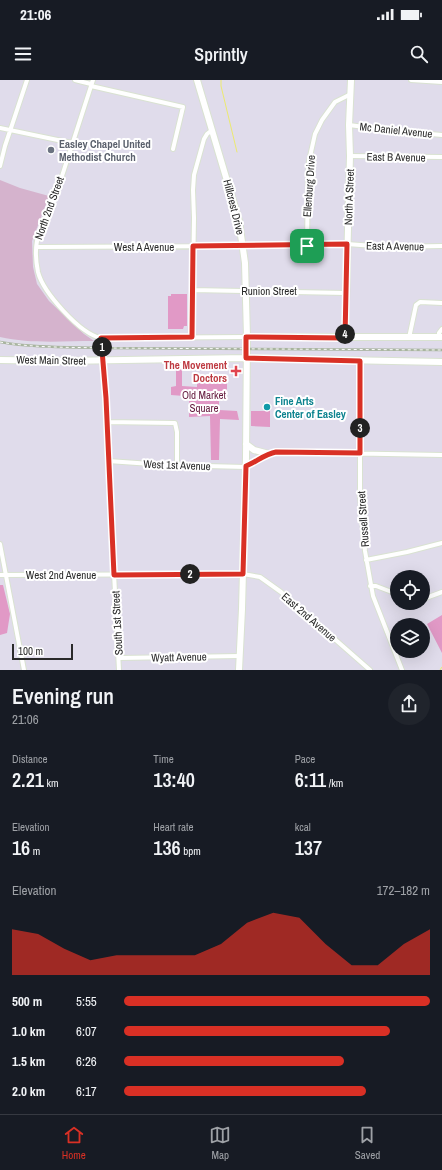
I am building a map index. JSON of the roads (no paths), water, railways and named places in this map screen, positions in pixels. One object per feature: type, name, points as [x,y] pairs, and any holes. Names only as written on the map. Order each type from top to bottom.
[{"type":"main road","name":"Hillcrest Drive","points":[[197,80],[239,221],[243,246],[246,291],[246,466],[239,670]]},
{"type":"main road","name":"North A Street","points":[[345,338],[351,80]]},
{"type":"main road","points":[[246,337],[440,337]]},
{"type":"main road","name":"West Main Street","points":[[0,360],[103,361],[246,358],[442,362]]},
{"type":"main road","points":[[246,444],[254,450],[269,454]]},
{"type":"street","points":[[0,166],[5,146],[27,80]]},
{"type":"street","points":[[75,80],[92,83],[183,107],[173,149]]},
{"type":"street","points":[[411,80],[442,82]]},
{"type":"street","name":"North 2nd Street","points":[[92,83],[62,176],[39,234],[36,247],[38,273],[49,294],[72,320],[88,333],[95,337],[101,338]]},
{"type":"street","name":"Ellenburg Drive","points":[[307,246],[309,161],[315,134],[322,120],[336,102],[351,94]]},
{"type":"street","name":"Mc Daniel Avenue","points":[[349,125],[442,135]]},
{"type":"street","points":[[0,128],[72,143]]},
{"type":"street","points":[[192,337],[194,175],[204,139],[212,130]]},
{"type":"street","name":"East B Avenue","points":[[350,156],[442,157]]},
{"type":"street","name":"West A Avenue","points":[[36,247],[307,246],[347,244]]},
{"type":"street","name":"East A Avenue","points":[[347,244],[388,247],[442,246]]},
{"type":"street","name":"Runion Street","points":[[192,290],[346,293]]},
{"type":"street","points":[[409,338],[416,305],[420,302],[442,303]]},
{"type":"street","points":[[440,337],[439,333],[442,329]]},
{"type":"street","points":[[103,361],[101,338],[246,337]]},
{"type":"street","name":"South 1st Street","points":[[103,361],[119,670]]},
{"type":"street","name":"Russell Street","points":[[360,361],[360,496],[366,560],[370,586],[376,608],[384,622],[402,670]]},
{"type":"street","points":[[106,422],[175,423],[177,465]]},
{"type":"street","points":[[246,466],[269,454],[286,452],[442,455]]},
{"type":"street","name":"West 1st Avenue","points":[[108,461],[177,465],[246,466]]},
{"type":"street","points":[[366,560],[442,543]]},
{"type":"street","points":[[0,544],[24,670]]},
{"type":"street","name":"West 2nd Avenue","points":[[0,575],[243,574]]},
{"type":"street","name":"East 2nd Avenue","points":[[243,574],[260,577],[281,592],[370,670]]},
{"type":"street","points":[[370,586],[376,586],[390,591]]},
{"type":"street","points":[[430,596],[442,592]]},
{"type":"street","name":"Wyatt Avenue","points":[[119,658],[239,656]]},
{"type":"waterway","points":[[221,80],[221,86],[237,152]]},
{"type":"railway","points":[[0,342],[38,346],[102,348],[442,350]]},
{"type":"place","name":"Easley Chapel United Methodist Church","points":[[51,150]]},
{"type":"place","name":"The Movement Doctors","points":[[236,371]]},
{"type":"place","name":"Fine Arts Center of Easley","points":[[267,407]]},
{"type":"park label","name":"Old Market Square","points":[[204,401]]}]
